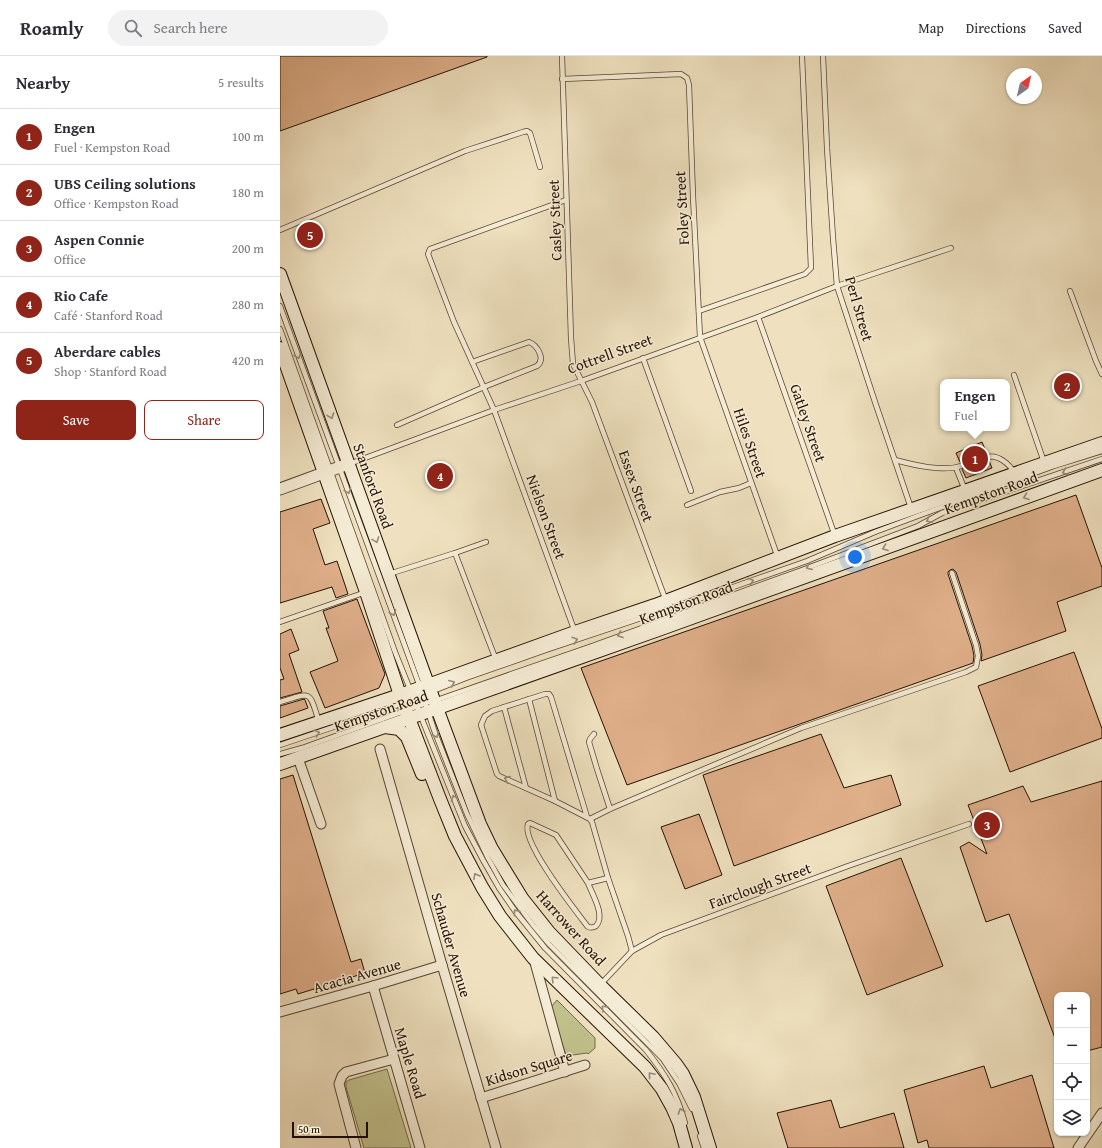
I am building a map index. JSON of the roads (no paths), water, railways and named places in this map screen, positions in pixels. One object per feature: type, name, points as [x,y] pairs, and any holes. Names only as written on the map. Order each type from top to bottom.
[{"type":"main road","name":"Stanford Road","points":[[280,274],[336,469],[366,592],[419,701]]},
{"type":"main road","name":"Stanford Road","points":[[280,348],[336,469],[389,574],[419,701]]},
{"type":"main road","name":"Kempston Road","points":[[280,764],[383,728],[419,701],[496,660],[666,601],[835,536],[913,513],[965,490],[1102,442]]},
{"type":"main road","name":"Kempston Road","points":[[280,735],[319,722],[419,701],[657,631],[920,530],[1102,470]]},
{"type":"main road","points":[[419,701],[440,799],[455,836],[482,887],[500,916],[533,958],[645,1068],[662,1089],[676,1118],[686,1148]]},
{"type":"main road","name":"Harrower Road","points":[[419,701],[492,849],[522,898],[596,990],[653,1037],[676,1064],[683,1074],[694,1097],[710,1148]]},
{"type":"main road","points":[[383,728],[399,728],[407,737],[427,788],[440,799]]},
{"type":"street","name":"Cottrell Street","points":[[280,489],[336,469]]},
{"type":"street","name":"Schauder Avenue","points":[[380,749],[496,1148]]},
{"type":"street","points":[[298,758],[321,824]]},
{"type":"street","points":[[533,958],[565,1072]]},
{"type":"street","name":"Acacia Avenue","points":[[280,1012],[442,965]]},
{"type":"street","name":"Maple Road","points":[[373,986],[420,1148]]},
{"type":"street","points":[[356,1148],[342,1097],[339,1084],[340,1080],[346,1072],[394,1059]]},
{"type":"street","name":"Kidson Square","points":[[481,1098],[585,1065]]},
{"type":"street","points":[[1078,1148],[1102,1113]]},
{"type":"lane","name":"Casley Street","points":[[562,56],[571,338],[573,364],[581,381]]},
{"type":"lane","points":[[699,311],[805,274],[811,268],[802,56]]},
{"type":"lane","name":"Perl Street","points":[[823,56],[827,148],[837,286],[875,402],[920,530]]},
{"type":"lane","name":"Foley Street","points":[[562,79],[681,74],[687,78],[689,85],[700,337]]},
{"type":"lane","points":[[280,230],[465,151],[527,131],[530,133],[540,167]]},
{"type":"lane","name":"Nielson Street","points":[[566,200],[457,239],[430,250],[428,254],[454,322],[494,410],[575,632]]},
{"type":"lane","name":"Cottrell Street","points":[[336,469],[494,410],[581,381],[758,317],[837,286],[951,248]]},
{"type":"lane","points":[[1070,291],[1102,374]]},
{"type":"lane","points":[[280,306],[336,469],[395,652],[419,701]]},
{"type":"lane","name":"Gatley Street","points":[[758,317],[835,536]]},
{"type":"lane","points":[[280,329],[336,469],[465,826],[499,888],[515,911],[545,948],[596,990],[663,1059],[683,1089],[695,1118]]},
{"type":"lane","name":"Hiles Street","points":[[700,337],[778,558]]},
{"type":"lane","points":[[397,425],[484,387],[537,366],[542,361],[541,356],[534,344],[529,342],[472,362]]},
{"type":"lane","points":[[643,358],[691,491]]},
{"type":"lane","points":[[1014,375],[1044,463]]},
{"type":"lane","name":"Essex Street","points":[[581,381],[592,402],[666,601]]},
{"type":"lane","points":[[280,754],[302,748],[419,701],[466,678],[807,561],[875,532],[913,513],[1102,451]]},
{"type":"lane","points":[[988,457],[992,456],[998,458],[1014,473]]},
{"type":"lane","points":[[920,530],[942,513],[1102,459]]},
{"type":"lane","points":[[895,460],[929,467],[958,467],[965,490]]},
{"type":"lane","points":[[687,505],[720,492],[739,488],[751,483]]},
{"type":"lane","points":[[389,574],[486,542]]},
{"type":"lane","points":[[455,553],[496,660]]},
{"type":"lane","points":[[632,951],[608,878],[592,822],[589,818],[551,697],[549,694],[545,694],[492,711],[485,716],[481,725],[497,774],[499,776],[589,818],[801,728],[966,672],[976,667],[978,656],[976,645],[952,573]]},
{"type":"lane","points":[[280,622],[366,592]]},
{"type":"lane","points":[[280,702],[304,694],[309,696],[312,700],[319,722]]},
{"type":"lane","points":[[529,699],[555,801]]},
{"type":"lane","points":[[280,745],[419,701]]},
{"type":"lane","points":[[504,707],[526,788]]},
{"type":"lane","points":[[594,734],[590,739],[590,742],[610,809]]},
{"type":"lane","points":[[528,824],[556,835],[588,883],[601,917],[596,926],[591,928],[588,927],[552,880],[528,834],[526,827],[528,824]]},
{"type":"lane","name":"Fairclough Street","points":[[582,1006],[632,951],[650,940],[673,930],[848,866],[969,824]]},
{"type":"lane","points":[[588,883],[608,878]]},
{"type":"lane","points":[[596,990],[646,1050],[669,1082],[675,1094],[686,1127]]},
{"type":"lane","points":[[698,1131],[704,1148]]},
{"type":"place","name":"Aberdare cables","points":[[310,235]]},
{"type":"place","name":"UBS Ceiling solutions","points":[[1067,386]]},
{"type":"place","name":"Engen","points":[[975,459]]},
{"type":"place","name":"Rio Cafe","points":[[440,476]]},
{"type":"place","name":"Aspen Connie","points":[[987,825]]}]
